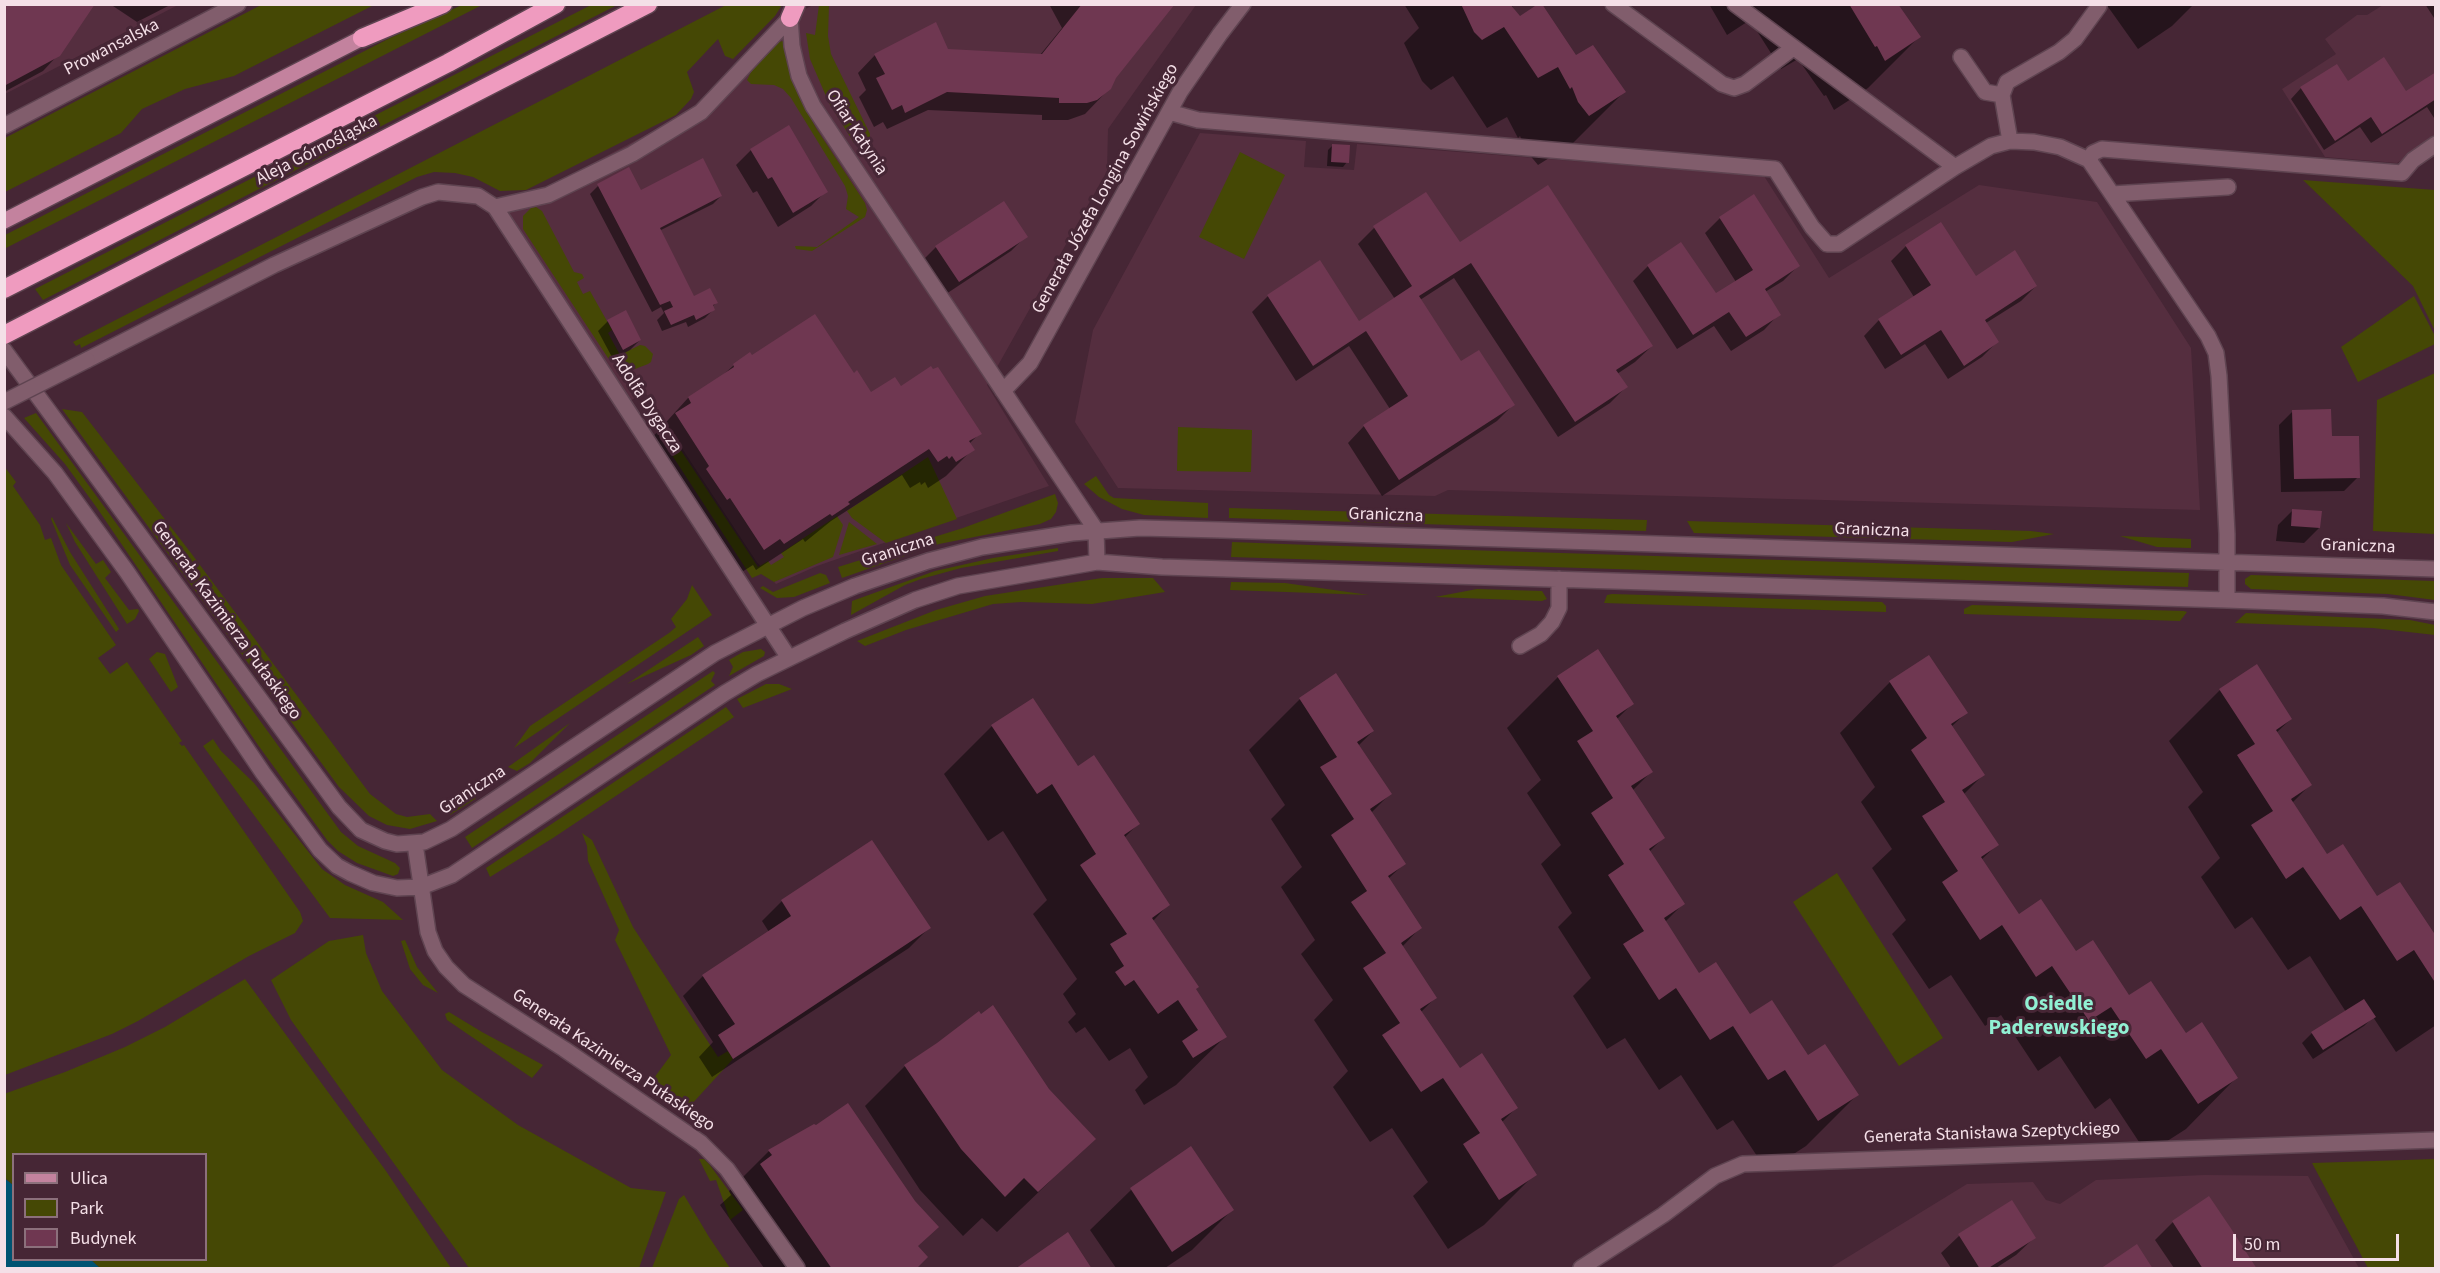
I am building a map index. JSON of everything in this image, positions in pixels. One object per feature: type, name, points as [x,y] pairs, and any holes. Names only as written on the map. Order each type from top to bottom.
[{"type":"highway","points":[[362,38],[443,4]]},
{"type":"highway","points":[[12,285],[448,63],[556,4]]},
{"type":"highway","name":"Aleja Górnośląska","points":[[4,335],[648,4]]},
{"type":"main road","points":[[4,221],[362,38]]},
{"type":"street","name":"Prowansalska","points":[[4,126],[238,4]]},
{"type":"street","points":[[362,38],[422,4]]},
{"type":"street","name":"Generała Józefa Longina Sowińskiego","points":[[1003,391],[1019,376],[1038,348],[1169,112],[1200,62],[1243,4]]},
{"type":"street","points":[[1613,4],[1722,84],[1734,88],[1745,84],[1793,48]]},
{"type":"street","points":[[1735,4],[1956,167]]},
{"type":"street","points":[[2010,141],[2002,95],[2007,82],[2059,52],[2072,41],[2099,6]]},
{"type":"street","name":"Ofiar Katynia","points":[[793,11],[792,46],[799,76],[813,106],[1096,530]]},
{"type":"street","name":"Ofiar Katynia","points":[[495,207],[548,195],[632,154],[701,112],[793,11]]},
{"type":"street","points":[[1961,57],[1985,92],[2002,95]]},
{"type":"street","points":[[1169,112],[1198,120],[1775,169],[1812,227],[1827,244],[1839,244],[1991,146],[2010,141],[2034,142],[2060,147],[2089,160],[2208,336],[2216,353],[2228,562],[2226,600]]},
{"type":"street","points":[[2089,160],[2093,153],[2102,149],[2402,173],[2413,160],[2436,144]]},
{"type":"street","points":[[2112,194],[2228,187]]},
{"type":"street","points":[[4,402],[274,265],[422,197],[438,192],[478,196],[495,207]]},
{"type":"street","name":"Adolfa Dygacza","points":[[495,207],[789,658]]},
{"type":"street","name":"Generała Kazimierza Pułaskiego","points":[[4,350],[339,807],[361,830],[373,836],[397,844],[415,844],[426,924],[431,942],[440,959],[470,988],[625,1090],[705,1147],[731,1175],[797,1269]]},
{"type":"street","points":[[4,416],[55,473],[127,572],[263,772],[325,856],[350,873],[373,883],[397,888],[421,887],[452,875],[726,693],[789,658],[895,609],[950,588],[1003,576],[1097,562],[1162,567],[2226,600],[2383,606],[2436,612]]},
{"type":"street","name":"Graniczna","points":[[415,844],[434,839],[457,826],[715,653],[767,625],[847,589],[928,561],[1006,543],[1096,530],[1140,528],[2436,569]]},
{"type":"street","points":[[1096,530],[1097,562]]},
{"type":"street","points":[[1520,646],[1541,634],[1552,622],[1559,608],[1559,579]]},
{"type":"street","name":"Generała Stanisława Szeptyckiego","points":[[1581,1268],[1663,1215],[1715,1176],[1743,1164],[2436,1140]]},
{"type":"shaded area","points":[[5,5],[178,5],[5,94]]},
{"type":"shaded area","points":[[813,5],[1196,5],[1108,129],[1107,171],[987,385],[1049,486],[817,566],[776,584],[756,561],[645,392],[630,401],[501,199],[540,191],[691,111],[773,26]]},
{"type":"shaded area","points":[[2383,5],[2435,5],[2435,139],[2397,163],[2325,157],[2282,89],[2336,54],[2325,39],[2357,15],[2367,15]]},
{"type":"shaded area","points":[[1200,133],[1306,141],[1304,167],[1354,170],[1357,144],[1764,176],[1829,278],[1979,185],[2097,202],[2191,348],[2200,510],[1448,490],[1435,496],[1118,488],[1075,422],[1093,330]]},
{"type":"shaded area","points":[[2204,1175],[2308,1176],[2359,1268],[1830,1268],[1967,1184],[2033,1182],[2046,1200],[2060,1204],[2096,1180]]},
{"type":"green space","points":[[263,4],[374,5],[234,76],[185,89],[142,109],[121,133],[5,192],[5,138]]},
{"type":"green space","points":[[593,4],[617,5],[43,300],[35,289]]},
{"type":"green space","points":[[728,4],[782,5],[775,16],[733,59],[725,56],[718,39],[687,72],[694,92],[691,99],[676,115],[526,190],[500,191],[473,177],[455,173],[434,172],[417,177],[81,348],[80,344],[76,346],[73,342]]},
{"type":"green space","points":[[462,5],[482,5],[6,248],[5,235],[390,38]]},
{"type":"green space","points":[[819,5],[829,5],[828,36],[831,54],[870,134],[870,140],[865,146],[854,143],[829,103],[810,59],[806,33],[815,35]]},
{"type":"green space","points":[[783,41],[798,95],[816,128],[865,203],[867,210],[865,217],[812,251],[796,249],[795,246],[817,247],[859,217],[846,209],[848,196],[845,186],[791,98],[783,89],[774,85],[751,84],[747,80],[753,68],[779,42]]},
{"type":"green space","points":[[1240,152],[1285,175],[1244,259],[1199,237]]},
{"type":"green space","points":[[2303,180],[2435,190],[2435,331],[2413,286]]},
{"type":"green space","points":[[536,207],[542,211],[574,272],[582,274],[584,278],[577,282],[583,294],[590,291],[612,330],[608,333],[620,355],[640,345],[645,346],[653,354],[651,362],[635,369],[626,369],[608,358],[523,229],[523,216],[531,208]]},
{"type":"green space","points":[[2414,296],[2435,336],[2435,344],[2358,382],[2341,347]]},
{"type":"green space","points":[[2435,373],[2435,534],[2373,531],[2377,400]]},
{"type":"green space","points":[[649,402],[758,567],[768,561],[771,565],[784,557],[781,553],[837,516],[843,525],[833,557],[774,582],[761,574],[752,578],[653,426],[647,414]]},
{"type":"green space","points":[[62,409],[82,412],[191,553],[370,794],[396,814],[407,817],[430,814],[437,821],[410,829],[387,825],[369,816],[339,787]]},
{"type":"green space","points":[[36,413],[341,832],[358,846],[395,863],[400,868],[398,874],[393,876],[357,863],[338,851],[327,840],[258,745],[97,508],[65,464],[24,418]]},
{"type":"green space","points":[[1178,427],[1252,430],[1251,472],[1177,471]]},
{"type":"green space","points":[[928,457],[957,519],[886,543],[852,518],[847,511]]},
{"type":"green space","points":[[4,466],[16,482],[13,486],[40,525],[45,540],[51,538],[61,565],[116,645],[98,658],[110,674],[127,662],[182,741],[179,743],[184,745],[300,912],[303,921],[295,933],[249,956],[138,1021],[112,1034],[5,1075]]},
{"type":"green space","points":[[1096,476],[1109,495],[1114,498],[1208,503],[1208,518],[1144,515],[1122,509],[1099,497],[1084,484]]},
{"type":"green space","points":[[1055,494],[1058,503],[1056,512],[1051,519],[1040,524],[939,544],[842,578],[838,567],[963,528]]},
{"type":"green space","points":[[1229,508],[1647,520],[1646,531],[1229,518]]},
{"type":"green space","points":[[52,517],[70,552],[119,629],[116,632],[70,565]]},
{"type":"green space","points":[[1687,521],[2031,531],[2054,534],[2012,542],[1694,533]]},
{"type":"green space","points":[[849,522],[877,544],[839,555]]},
{"type":"green space","points":[[66,523],[96,564],[103,560],[111,572],[105,578],[129,610],[138,609],[135,619],[127,624],[75,542]]},
{"type":"green space","points":[[2120,536],[2191,539],[2191,548],[2157,547]]},
{"type":"green space","points":[[1232,542],[2189,573],[2188,587],[1231,557]]},
{"type":"green space","points":[[1058,548],[1058,551],[961,568],[921,579],[905,585],[851,615],[852,601],[935,571],[993,558]]},
{"type":"green space","points":[[820,573],[826,575],[830,583],[794,597],[777,598],[760,588],[763,586],[773,592]]},
{"type":"green space","points":[[2251,575],[2435,581],[2435,600],[2388,594],[2251,589],[2245,584],[2245,579]]},
{"type":"green space","points":[[1102,578],[1153,578],[1165,592],[1092,604],[1021,602],[993,604],[906,630],[865,646],[857,641],[936,610],[985,596]]},
{"type":"green space","points":[[1231,582],[1285,583],[1369,595],[1230,590]]},
{"type":"green space","points":[[692,585],[712,615],[514,748],[530,726],[676,627],[671,619],[687,599]]},
{"type":"green space","points":[[1477,589],[1542,591],[1547,599],[1542,601],[1435,597]]},
{"type":"green space","points":[[1607,595],[1882,602],[1886,606],[1886,612],[1604,603]]},
{"type":"green space","points":[[1972,605],[2187,612],[2180,621],[1964,614],[1964,609]]},
{"type":"green space","points":[[2246,613],[2410,620],[2435,625],[2435,635],[2373,628],[2235,623]]},
{"type":"green space","points":[[698,637],[704,646],[691,655],[627,684]]},
{"type":"green space","points":[[761,649],[765,652],[764,656],[729,676],[733,667],[729,660],[743,652]]},
{"type":"green space","points":[[157,652],[165,654],[178,687],[171,692],[149,659]]},
{"type":"green space","points":[[713,671],[715,673],[711,681],[715,685],[472,848],[465,837]]},
{"type":"green space","points":[[766,684],[779,684],[792,689],[743,708],[737,699]]},
{"type":"green space","points":[[726,707],[734,717],[553,838],[490,877],[486,868]]},
{"type":"green space","points":[[570,723],[530,763],[517,771],[508,767]]},
{"type":"green space","points":[[213,739],[221,751],[254,783],[322,869],[345,885],[383,902],[403,920],[330,918],[203,746]]},
{"type":"green space","points":[[487,779],[475,799],[450,815],[447,804]]},
{"type":"green space","points":[[582,833],[592,840],[633,927],[718,1057],[728,1051],[733,1059],[690,1106],[651,1082],[671,1055],[615,940],[619,930],[588,861],[587,846]]},
{"type":"green space","points":[[1837,873],[1943,1038],[1899,1066],[1793,902]]},
{"type":"green space","points":[[363,935],[366,953],[382,991],[442,1070],[518,1125],[631,1188],[666,1192],[639,1268],[469,1268],[291,1020],[271,980],[329,941]]},
{"type":"green space","points":[[405,940],[417,967],[438,993],[423,985],[410,969],[401,941]]},
{"type":"green space","points":[[245,979],[386,1171],[451,1268],[100,1268],[92,1261],[207,1261],[207,1153],[12,1153],[12,1184],[5,1178],[4,1094],[65,1072],[125,1047],[165,1027]]},
{"type":"green space","points":[[449,1012],[543,1065],[532,1078],[447,1020],[445,1014]]},
{"type":"green space","points":[[699,1159],[704,1159],[709,1164],[743,1210],[730,1220],[716,1180],[710,1181]]},
{"type":"green space","points":[[2435,1159],[2435,1268],[2368,1268],[2312,1163]]},
{"type":"green space","points":[[684,1195],[730,1268],[652,1268],[679,1199]]},
{"type":"water","points":[[4,1178],[12,1184],[12,1261],[92,1261],[100,1268],[5,1268]]},
{"type":"building","points":[[4,4],[95,4],[60,56],[4,86]]},
{"type":"building","points":[[1082,4],[1175,4],[1116,78],[1111,89],[1097,100],[1087,103],[1059,103],[1059,98],[947,92],[905,113],[902,105],[892,110],[876,78],[885,74],[874,54],[936,22],[948,49],[1042,54]]},
{"type":"building","points":[[1461,4],[1510,4],[1520,16],[1538,4],[1542,4],[1576,55],[1593,45],[1626,92],[1589,116],[1578,102],[1572,87],[1570,89],[1558,67],[1538,78],[1504,27],[1482,40],[1474,32]]},
{"type":"building","points":[[1849,4],[1898,4],[1921,37],[1885,61]]},
{"type":"building","points":[[2384,57],[2406,91],[2436,72],[2436,99],[2382,134],[2371,117],[2335,141],[2300,87],[2337,64],[2348,81]]},
{"type":"building","points":[[789,125],[828,192],[793,213],[772,177],[768,179],[750,149]]},
{"type":"building","points":[[1332,144],[1350,145],[1349,163],[1331,162]]},
{"type":"building","points":[[703,158],[722,196],[660,228],[694,296],[710,288],[718,303],[713,305],[715,310],[696,320],[694,315],[671,325],[664,311],[673,307],[670,301],[660,305],[597,184],[629,167],[641,190]]},
{"type":"building","points":[[1548,185],[1653,346],[1616,370],[1628,387],[1575,422],[1471,263],[1419,296],[1461,361],[1479,350],[1515,405],[1399,480],[1363,425],[1408,396],[1366,331],[1313,366],[1267,295],[1320,260],[1359,321],[1412,286],[1373,226],[1426,192],[1460,242]]},
{"type":"building","points":[[1754,194],[1800,266],[1765,289],[1781,315],[1746,337],[1729,312],[1693,335],[1647,265],[1681,242],[1716,293],[1753,270],[1719,217]]},
{"type":"building","points":[[1004,201],[1028,237],[959,282],[935,246]]},
{"type":"building","points":[[1941,222],[1976,276],[2015,250],[2037,286],[1985,320],[1999,342],[1964,366],[1941,330],[1901,355],[1878,319],[1931,285],[1905,245]]},
{"type":"building","points":[[626,310],[641,340],[623,350],[607,320]]},
{"type":"building","points":[[815,314],[854,373],[857,370],[871,392],[895,377],[901,386],[931,366],[933,369],[938,367],[982,434],[969,441],[975,450],[956,462],[952,456],[949,459],[947,456],[938,462],[929,449],[848,502],[850,504],[832,516],[830,514],[784,544],[780,539],[764,550],[730,498],[727,500],[706,469],[709,466],[675,413],[691,403],[688,397],[734,367],[733,364],[750,352],[752,355]]},
{"type":"building","points":[[2331,409],[2332,436],[2359,436],[2360,478],[2294,479],[2292,410]]},
{"type":"building","points":[[2292,509],[2322,511],[2320,528],[2291,526]]},
{"type":"building","points":[[1598,649],[1634,704],[1616,716],[1653,772],[1631,786],[1665,838],[1649,849],[1685,904],[1664,918],[1699,973],[1716,962],[1750,1014],[1772,1000],[1808,1055],[1825,1044],[1859,1095],[1818,1121],[1785,1070],[1768,1080],[1733,1026],[1710,1040],[1676,988],[1659,1000],[1623,944],[1644,931],[1608,875],[1624,864],[1591,813],[1613,798],[1577,741],[1593,731],[1557,676]]},
{"type":"building","points":[[1929,655],[1968,713],[1951,724],[1985,775],[1962,790],[1999,845],[1981,857],[2019,914],[2041,899],[2076,951],[2093,940],[2129,995],[2151,981],[2186,1033],[2202,1022],[2238,1078],[2198,1104],[2161,1049],[2146,1059],[2111,1007],[2089,1021],[2052,966],[2036,977],[2002,925],[1980,940],[1942,882],[1958,871],[1922,816],[1945,802],[1911,750],[1927,738],[1889,681]]},
{"type":"building","points":[[2257,664],[2292,719],[2276,730],[2312,785],[2291,799],[2327,854],[2343,844],[2377,896],[2400,882],[2436,936],[2436,984],[2414,950],[2397,961],[2361,906],[2340,920],[2303,867],[2286,879],[2251,825],[2273,811],[2237,755],[2255,744],[2219,689]]},
{"type":"building","points":[[1336,673],[1374,731],[1357,742],[1392,794],[1370,809],[1406,864],[1388,876],[1422,928],[1401,943],[1437,998],[1420,1009],[1460,1068],[1482,1053],[1518,1108],[1501,1119],[1537,1175],[1499,1200],[1463,1144],[1480,1133],[1443,1078],[1421,1092],[1382,1035],[1400,1023],[1363,968],[1386,953],[1351,902],[1367,891],[1331,835],[1354,819],[1320,767],[1337,757],[1299,698]]},
{"type":"building","points":[[1033,698],[1078,766],[1094,755],[1140,824],[1124,835],[1170,905],[1152,918],[1199,987],[1196,989],[1227,1037],[1193,1058],[1182,1041],[1198,1030],[1178,1000],[1158,1014],[1134,980],[1125,986],[1115,972],[1124,966],[1110,944],[1127,934],[1080,865],[1096,854],[1052,784],[1037,794],[991,725]]},
{"type":"building","points":[[872,840],[931,928],[733,1059],[718,1035],[735,1024],[702,975],[791,916],[781,900]]},
{"type":"building","points":[[2364,999],[2376,1017],[2323,1050],[2311,1032]]},
{"type":"building","points":[[993,1005],[1049,1089],[1096,1139],[1038,1192],[1024,1178],[1005,1197],[961,1149],[904,1065],[979,1011],[981,1014]]},
{"type":"building","points":[[848,1103],[915,1201],[939,1227],[918,1246],[928,1257],[916,1269],[832,1269],[760,1164],[772,1155],[768,1150],[814,1124],[816,1125]]},
{"type":"building","points":[[1191,1146],[1234,1210],[1172,1252],[1130,1188]]},
{"type":"building","points":[[2209,1196],[2257,1269],[2203,1269],[2172,1221]]},
{"type":"building","points":[[2012,1200],[2036,1238],[1987,1269],[1980,1269],[1958,1234]]},
{"type":"building","points":[[1068,1232],[1092,1269],[1015,1269]]},
{"type":"building","points":[[2137,1244],[2153,1269],[2100,1269]]},
{"type":"district","name":"Osiedle Paderewskiego","points":[[2059,1017]]}]
